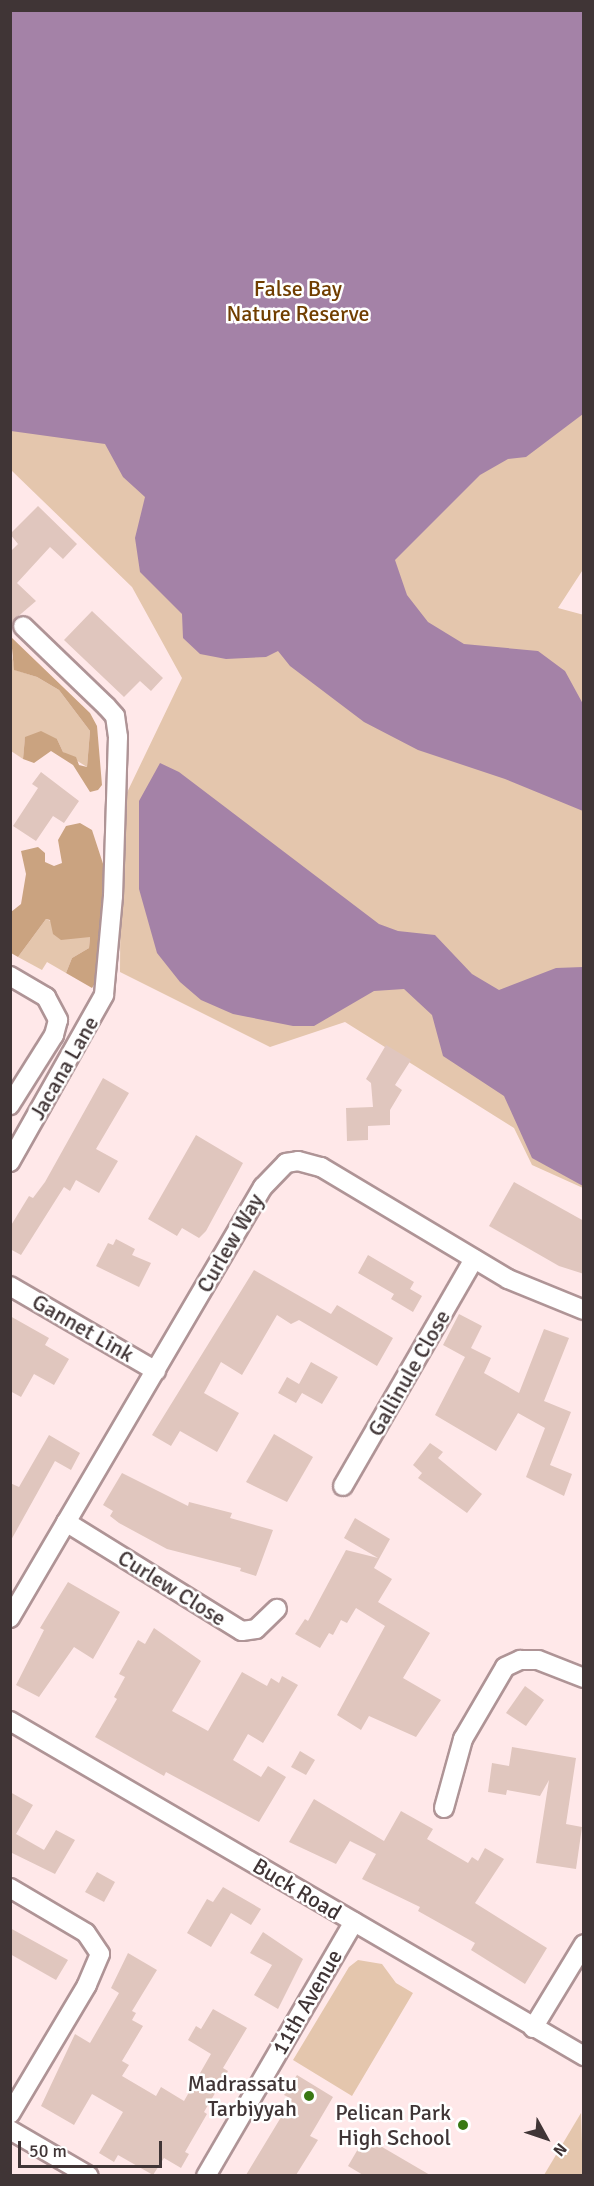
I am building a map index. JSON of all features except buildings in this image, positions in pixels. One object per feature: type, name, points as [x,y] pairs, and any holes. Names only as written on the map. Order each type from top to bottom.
[{"type":"street","name":"Jacana Lane","points":[[10,1162],[100,1006],[112,896],[118,737],[115,716],[23,626]]},
{"type":"street","points":[[10,976],[46,997],[58,1020],[54,1035],[10,1105]]},
{"type":"street","name":"Curlew Way","points":[[10,1618],[263,1187],[286,1163],[298,1161],[321,1167],[508,1279],[584,1310]]},
{"type":"street","name":"Gallinule Close","points":[[343,1486],[474,1259]]},
{"type":"street","name":"Gannet Link","points":[[10,1286],[156,1371]]},
{"type":"street","name":"Curlew Close","points":[[66,1522],[242,1631],[256,1629],[277,1610]]},
{"type":"street","points":[[444,1808],[463,1739],[505,1667],[520,1660],[538,1660],[584,1678]]},
{"type":"street","name":"Buck Road","points":[[10,1721],[584,2056]]},
{"type":"street","points":[[10,1888],[86,1933],[100,1954],[87,1985],[10,2114]]},
{"type":"street","name":"11th Avenue","points":[[206,2175],[354,1922]]},
{"type":"street","points":[[533,2028],[584,1944]]},
{"type":"street","points":[[10,2130],[89,2175]]},
{"type":"green space","name":"False Bay Nature Reserve","points":[[10,11],[583,11],[584,568],[558,608],[584,615],[583,1188],[532,1165],[514,1128],[345,1022],[270,1047],[120,972],[121,805],[182,678],[132,587],[11,470]]},
{"type":"green space","points":[[10,646],[15,670],[37,677],[59,690],[90,731],[87,767],[63,752],[57,739],[25,738],[23,759],[11,751]]},
{"type":"green space","points":[[46,919],[90,937],[89,948],[72,958],[66,973],[47,962],[42,970],[18,957]]},
{"type":"green space","points":[[358,1960],[382,1964],[396,1983],[413,1993],[352,2096],[293,2060],[349,1967]]},
{"type":"green space","points":[[581,2113],[583,2175],[544,2175]]},
{"type":"shaded area","name":"False Bay Nature Reserve","points":[[11,10],[583,11],[583,414],[526,457],[508,459],[480,475],[395,560],[407,595],[428,622],[464,644],[538,651],[565,671],[583,704],[583,811],[505,779],[418,750],[364,722],[290,666],[278,651],[266,657],[226,659],[200,654],[183,638],[182,614],[140,572],[135,538],[145,497],[123,477],[105,444],[11,431]]},
{"type":"shaded area","points":[[11,637],[90,713],[97,726],[102,785],[98,790],[90,792],[73,765],[51,751],[34,763],[23,759],[25,737],[41,731],[57,739],[63,752],[76,757],[79,765],[87,767],[90,731],[59,690],[37,677],[14,670]]},
{"type":"shaded area","points":[[160,763],[179,772],[379,924],[398,931],[435,935],[472,974],[499,990],[556,968],[583,967],[583,1186],[532,1158],[504,1096],[443,1056],[432,1015],[404,989],[374,991],[314,1026],[293,1026],[233,1014],[201,1000],[180,982],[157,953],[139,889],[139,801]]},
{"type":"shaded area","points":[[80,823],[92,830],[108,879],[103,971],[92,988],[66,973],[72,958],[89,948],[90,937],[61,940],[53,934],[50,920],[46,919],[18,957],[11,953],[11,912],[21,904],[26,874],[21,851],[38,847],[45,853],[45,862],[54,866],[62,863],[58,840],[66,826]]},
{"type":"place","name":"Madrassatu Tarbiyyah","points":[[309,2096]]},
{"type":"place","name":"Pelican Park High School","points":[[463,2125]]}]
